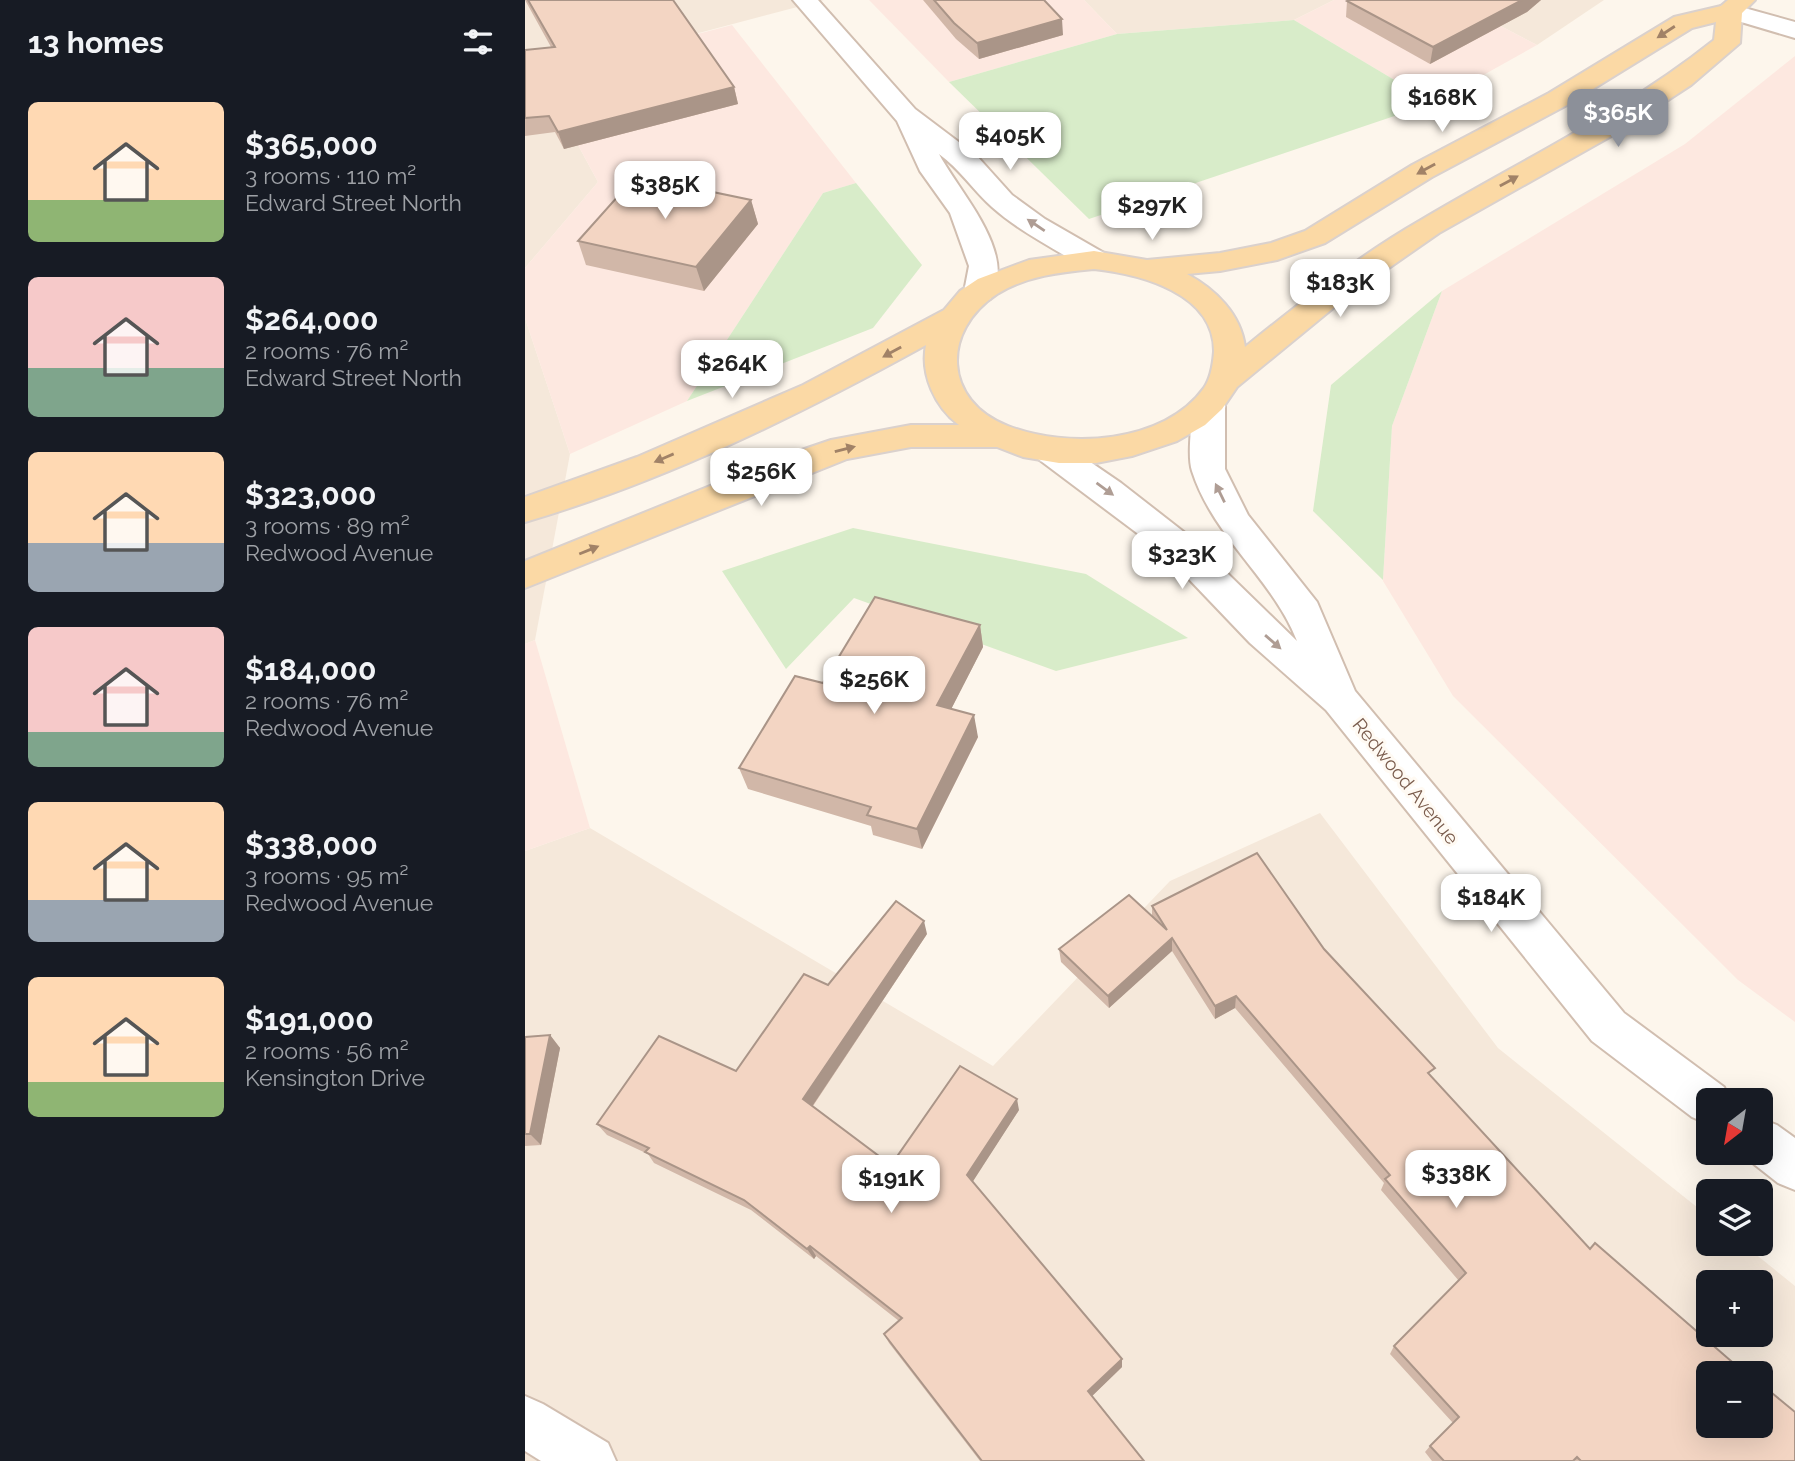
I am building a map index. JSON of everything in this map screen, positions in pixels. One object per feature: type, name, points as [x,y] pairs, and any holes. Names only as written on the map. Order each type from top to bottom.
[{"type":"main road","points":[[1149,269],[1266,254],[1315,237],[1422,171],[1558,99],[1683,22],[1736,6]]},
{"type":"main road","points":[[525,575],[784,469],[843,449],[911,436],[999,436],[1049,450],[1095,452],[1140,445],[1179,428],[1332,293],[1429,227],[1612,124],[1682,79],[1727,43],[1736,6]]},
{"type":"main road","points":[[525,510],[649,464],[814,393],[952,318],[979,292],[1013,274],[1052,263],[1094,260],[1149,269],[1182,282],[1208,302],[1225,325],[1231,352],[1217,392]]},
{"type":"main road","points":[[952,318],[940,350],[943,383],[964,413],[999,436]]},
{"type":"street","points":[[805,0],[905,115],[966,161],[1002,201],[1035,225],[1094,260]]},
{"type":"street","points":[[1736,6],[1795,30]]},
{"type":"street","points":[[905,115],[934,171],[964,213],[984,266],[979,292]]},
{"type":"street","name":"Redwood Avenue","points":[[1217,392],[1208,468],[1234,522],[1304,612],[1339,699]]},
{"type":"street","name":"Redwood Avenue","points":[[1049,450],[1177,545],[1263,634],[1339,699],[1608,1027],[1696,1093]]},
{"type":"street","points":[[1773,1150],[1795,1167]]},
{"type":"street","points":[[525,1422],[590,1461]]},
{"type":"shaded area","points":[[525,0],[824,0],[540,75],[598,182],[525,268]]},
{"type":"shaded area","points":[[869,0],[1084,0],[1117,34],[949,82]]},
{"type":"shaded area","points":[[1084,0],[1334,0],[1294,20],[1117,34]]},
{"type":"shaded area","points":[[1334,0],[1451,0],[1537,45],[1433,103],[1294,20]]},
{"type":"shaded area","points":[[1451,0],[1604,0],[1537,45]]},
{"type":"shaded area","points":[[732,25],[856,183],[823,193],[687,401],[570,454],[525,318],[525,268],[598,182],[540,75]]},
{"type":"shaded area","points":[[1795,56],[1795,1022],[1738,980],[1453,696],[1383,581],[1392,426],[1442,291],[1685,144]]},
{"type":"shaded area","points":[[525,318],[570,454],[535,640],[525,644]]},
{"type":"shaded area","points":[[535,640],[590,828],[525,851],[525,644]]},
{"type":"shaded area","points":[[1320,813],[1498,1048],[1696,1206],[1696,1256],[1758,1256],[1795,1286],[1795,1461],[525,1461],[525,851],[590,828],[993,1066],[1170,881]]},
{"type":"green space","points":[[1294,20],[1433,103],[1089,219],[949,82],[1117,34]]},
{"type":"green space","points":[[856,183],[922,265],[873,328],[687,401],[823,193]]},
{"type":"green space","points":[[1442,291],[1392,426],[1383,580],[1313,511],[1331,385]]},
{"type":"green space","points":[[853,528],[1086,574],[1188,638],[1056,671],[854,598],[786,669],[722,571]]},
{"type":"building","points":[[528,0],[673,0],[734,87],[558,132],[549,116],[525,118],[525,50],[555,47]]},
{"type":"building","points":[[934,0],[1044,0],[1062,19],[977,43],[954,23]]},
{"type":"building","points":[[1522,0],[1433,47],[1347,1]]},
{"type":"building","points":[[636,176],[751,200],[696,267],[578,241]]},
{"type":"building","points":[[875,597],[980,625],[937,705],[974,715],[917,829],[867,815],[871,807],[739,768],[795,676],[823,683]]},
{"type":"building","points":[[1257,853],[1324,949],[1435,1068],[1428,1073],[1590,1249],[1595,1243],[1696,1331],[1696,1347],[1715,1347],[1731,1361],[1696,1361],[1696,1438],[1773,1438],[1773,1394],[1795,1412],[1795,1461],[1581,1461],[1577,1457],[1573,1461],[1444,1461],[1430,1446],[1459,1417],[1394,1346],[1466,1273],[1385,1179],[1390,1175],[1236,996],[1215,1006],[1172,938],[1108,996],[1059,949],[1129,895],[1167,930],[1152,906]]},
{"type":"building","points":[[896,901],[924,921],[803,1099],[891,1165],[960,1066],[1017,1099],[967,1175],[1122,1359],[1088,1391],[1144,1461],[982,1461],[884,1334],[902,1318],[810,1246],[807,1249],[744,1200],[645,1152],[649,1148],[597,1124],[659,1036],[736,1071],[804,974],[828,985]]},
{"type":"building","points":[[550,1035],[530,1134],[525,1134],[525,1037]]}]
